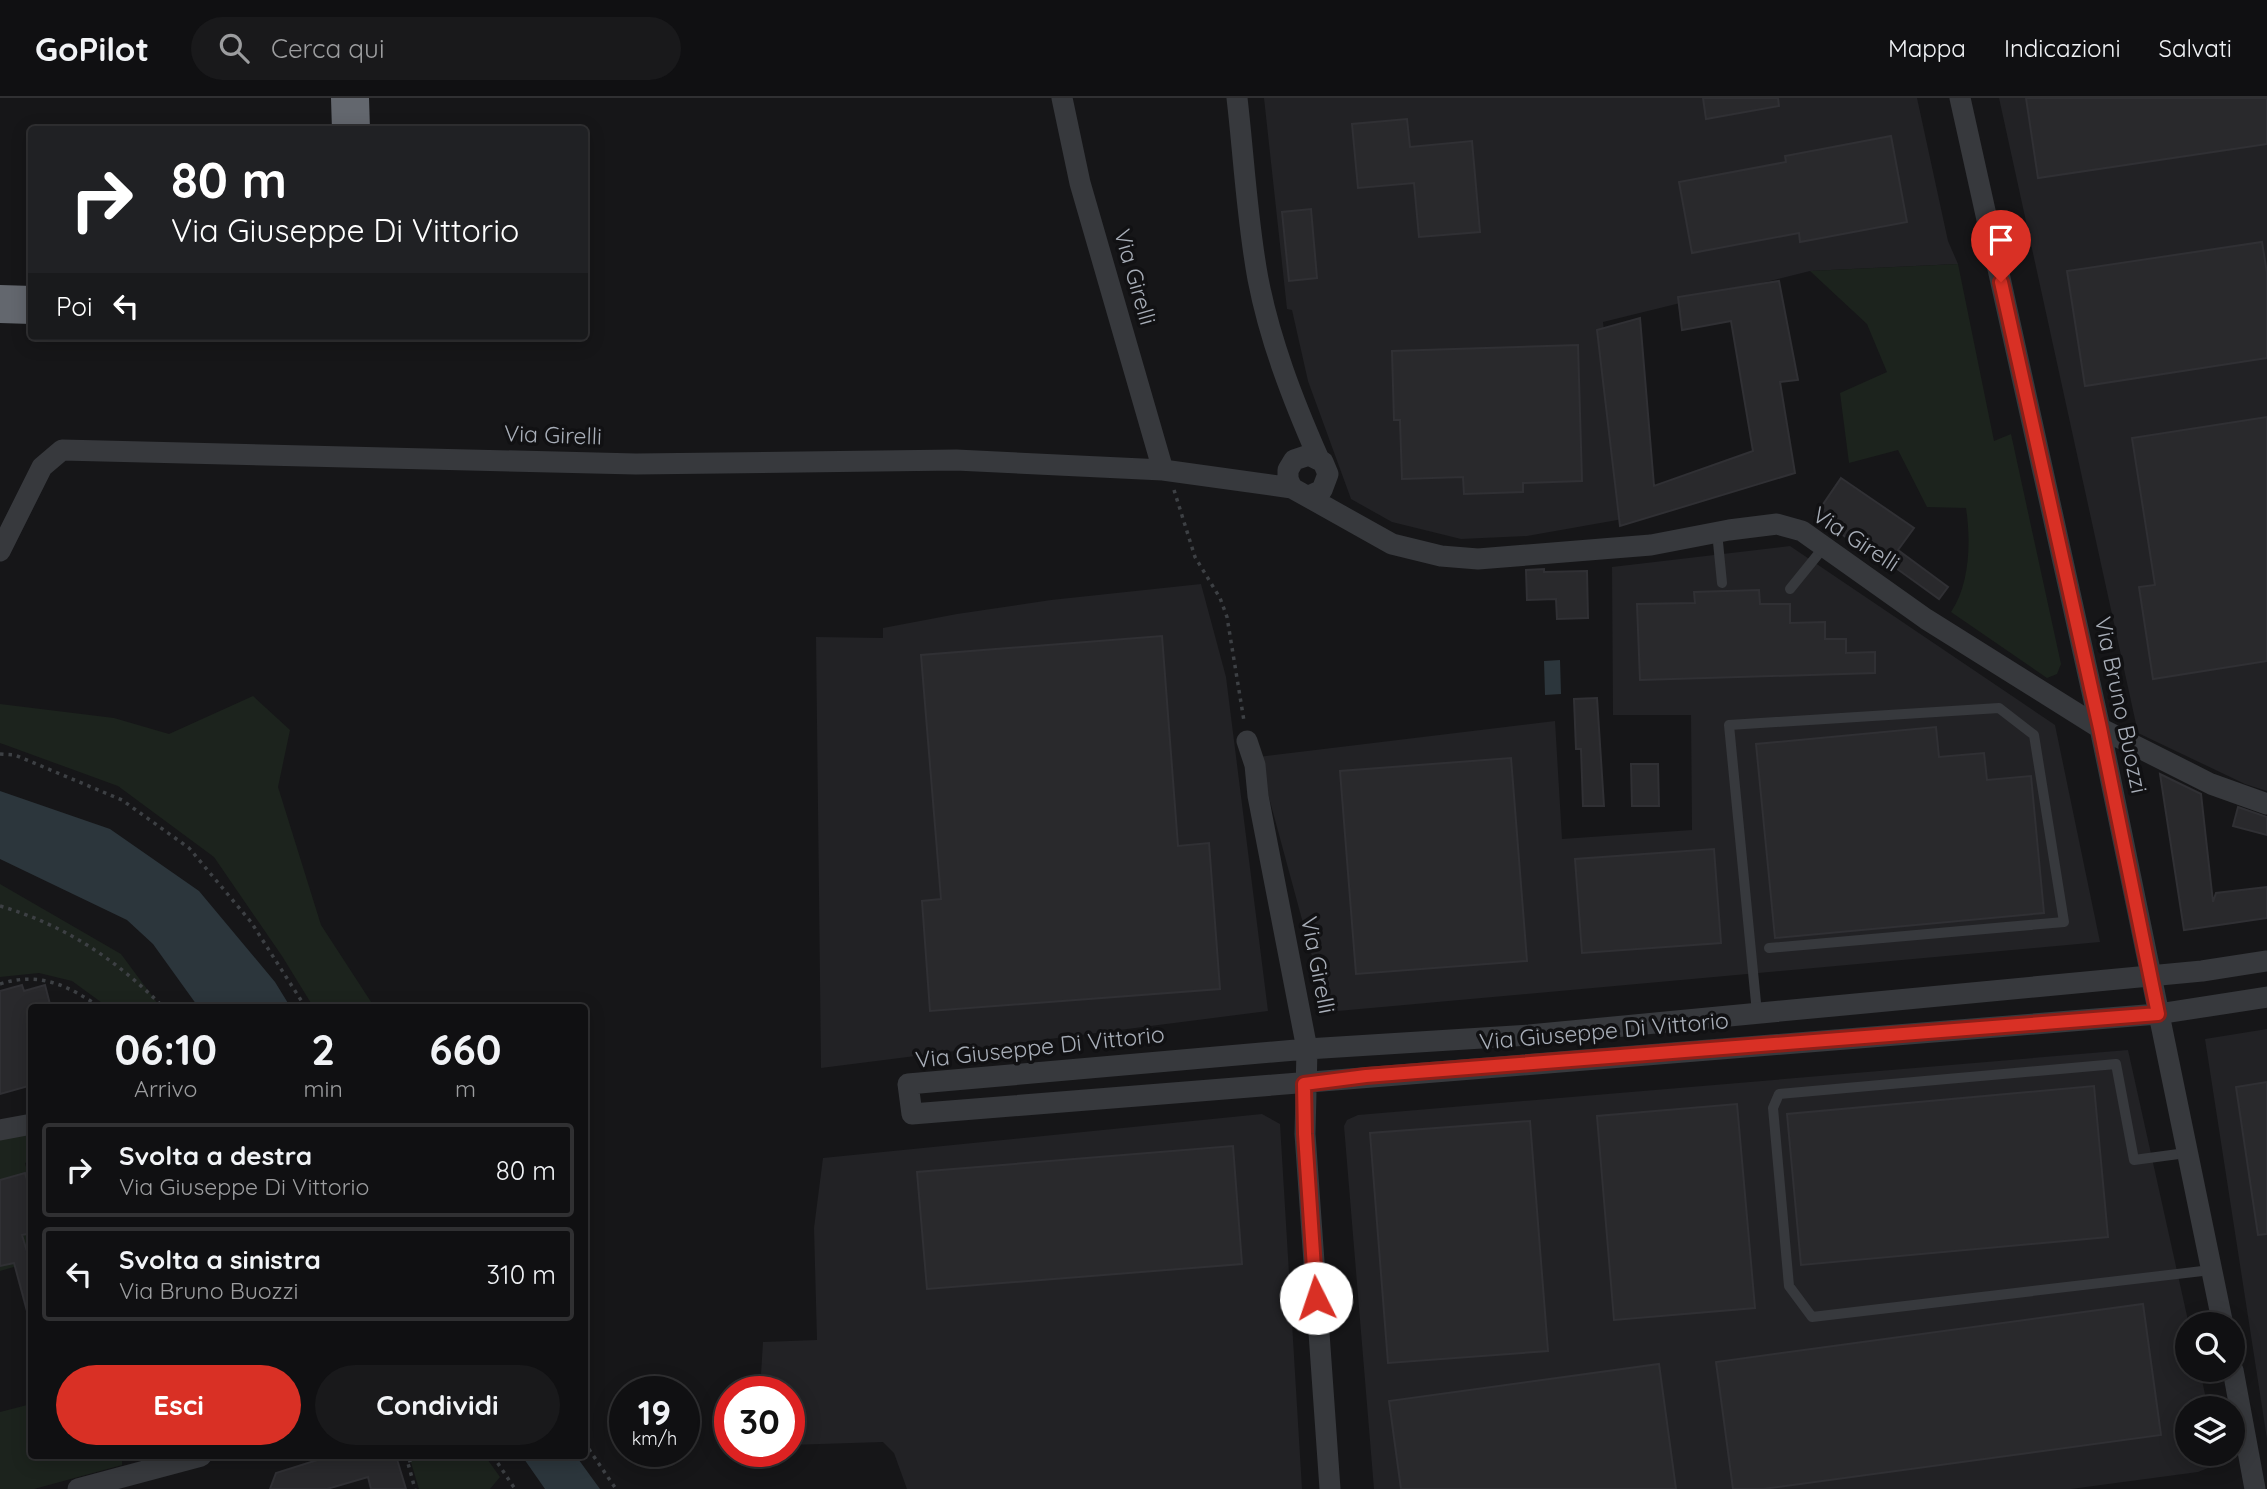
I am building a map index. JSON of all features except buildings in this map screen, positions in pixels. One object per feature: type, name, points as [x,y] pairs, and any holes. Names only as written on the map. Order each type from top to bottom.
[{"type":"highway","points":[[350,98],[351,126]]},
{"type":"highway","points":[[0,303],[28,305]]},
{"type":"street","name":"Via Girelli","points":[[1062,98],[1080,183],[1163,470]]},
{"type":"street","name":"Via Girelli","points":[[1237,98],[1258,279],[1275,345],[1295,405],[1328,474],[1327,482],[1336,499],[1366,532]]},
{"type":"street","name":"Via Bruno Buozzi","points":[[1960,98],[2100,728],[2220,1312]]},
{"type":"street","points":[[1295,405],[1293,460],[1288,470],[1288,480],[1300,492],[1322,490],[1327,482]]},
{"type":"street","name":"Via Girelli","points":[[0,551],[42,467],[62,450],[636,464],[956,460],[1163,470],[1300,492],[1366,532],[1392,544],[1441,556],[1478,559],[1651,545],[1777,524],[1802,531],[1926,619],[2100,728],[2211,784],[2267,804]]},
{"type":"street","points":[[1293,460],[1309,455],[1318,457]]},
{"type":"street","name":"Via Girelli","points":[[1247,741],[1255,765],[1258,796],[1307,1049],[1304,1084],[1305,1134],[1330,1489]]},
{"type":"street","name":"Via Giuseppe Di Vittorio","points":[[2267,961],[2151,976],[1529,1035],[1307,1049],[908,1084],[912,1114],[2158,1014],[2267,997]]},
{"type":"street","points":[[0,1130],[28,1125]]},
{"type":"street","points":[[2234,1382],[2255,1489]]},
{"type":"street","points":[[78,1489],[141,1464],[178,1459]]},
{"type":"lane","points":[[1717,532],[1723,583]]},
{"type":"lane","points":[[1790,589],[1824,547]]},
{"type":"lane","points":[[1757,1013],[1729,725],[1999,708],[2034,735],[2064,922],[1769,947]]},
{"type":"lane","points":[[2186,1153],[2134,1160],[2116,1064],[1779,1094],[1773,1108],[1789,1286],[1812,1317],[2211,1270]]},
{"type":"path","points":[[1163,470],[1174,488],[1195,557],[1220,598],[1227,617],[1247,741]]},
{"type":"path","points":[[0,754],[15,755],[122,800],[189,848],[251,922],[303,1004]]},
{"type":"path","points":[[0,906],[60,929],[100,951],[138,981],[160,1004]]},
{"type":"path","points":[[0,984],[13,980],[38,979],[70,987],[96,1004]]},
{"type":"path","points":[[588,1448],[616,1489]]},
{"type":"path","points":[[407,1459],[415,1489]]},
{"type":"path","points":[[493,1459],[515,1489]]},
{"type":"shaded area","points":[[1264,98],[1917,98],[1948,241],[1958,264],[1810,271],[1603,322],[1623,519],[1527,536],[1461,539],[1392,522],[1351,499],[1308,381],[1292,310],[1287,309]]},
{"type":"shaded area","points":[[1999,98],[2267,98],[2267,791],[2245,784],[2138,733]]},
{"type":"shaded area","points":[[1958,264],[1994,441],[2011,434],[2061,664],[2057,674],[2047,678],[1951,612],[1962,589],[1968,562],[1966,508],[1927,507],[1898,450],[1849,463],[1840,393],[1887,372],[1867,324],[1810,271]]},
{"type":"shaded area","points":[[1790,546],[2055,725],[2100,942],[1327,1012],[1258,757],[1555,721],[1562,839],[1692,830],[1691,715],[1613,715],[1612,567]]},
{"type":"shaded area","points":[[1201,584],[1226,677],[1268,1011],[821,1068],[816,637],[883,638],[883,628],[957,614],[1051,600]]},
{"type":"shaded area","points":[[1560,660],[1561,694],[1545,695],[1544,661]]},
{"type":"shaded area","points":[[253,696],[290,730],[278,787],[321,925],[372,1004],[312,1004],[214,857],[118,786],[0,743],[0,704],[114,718],[169,734]]},
{"type":"shaded area","points":[[0,791],[110,829],[199,891],[275,982],[289,1004],[196,1004],[153,944],[127,920],[0,859]]},
{"type":"shaded area","points":[[0,884],[121,954],[158,1004],[104,1004],[72,981],[39,973],[0,977]]},
{"type":"shaded area","points":[[2267,1029],[2267,1439],[2205,1039]]},
{"type":"shaded area","points":[[2128,1050],[2186,1312],[2175,1312],[2175,1382],[2202,1382],[2205,1396],[2175,1396],[2175,1466],[2210,1466],[2198,1472],[2071,1489],[1374,1489],[1344,1126],[1347,1120],[1358,1115]]},
{"type":"shaded area","points":[[1262,1114],[1280,1124],[1302,1489],[907,1489],[894,1453],[883,1442],[805,1444],[805,1376],[761,1376],[763,1342],[817,1340],[814,1228],[823,1158]]},
{"type":"shaded area","points":[[22,1134],[28,1137],[28,1162],[25,1163],[28,1174],[28,1263],[0,1271],[0,1140]]},
{"type":"shaded area","points":[[28,1405],[28,1459],[122,1459],[122,1465],[34,1489],[0,1489],[0,1412]]},
{"type":"shaded area","points":[[410,1459],[487,1459],[500,1477],[490,1489],[419,1489]]},
{"type":"shaded area","points":[[524,1459],[578,1459],[600,1489],[545,1489]]},
{"type":"route","points":[[1316,1298],[1304,1084],[1366,1076],[2158,1014],[2100,728],[2001,282]]}]
